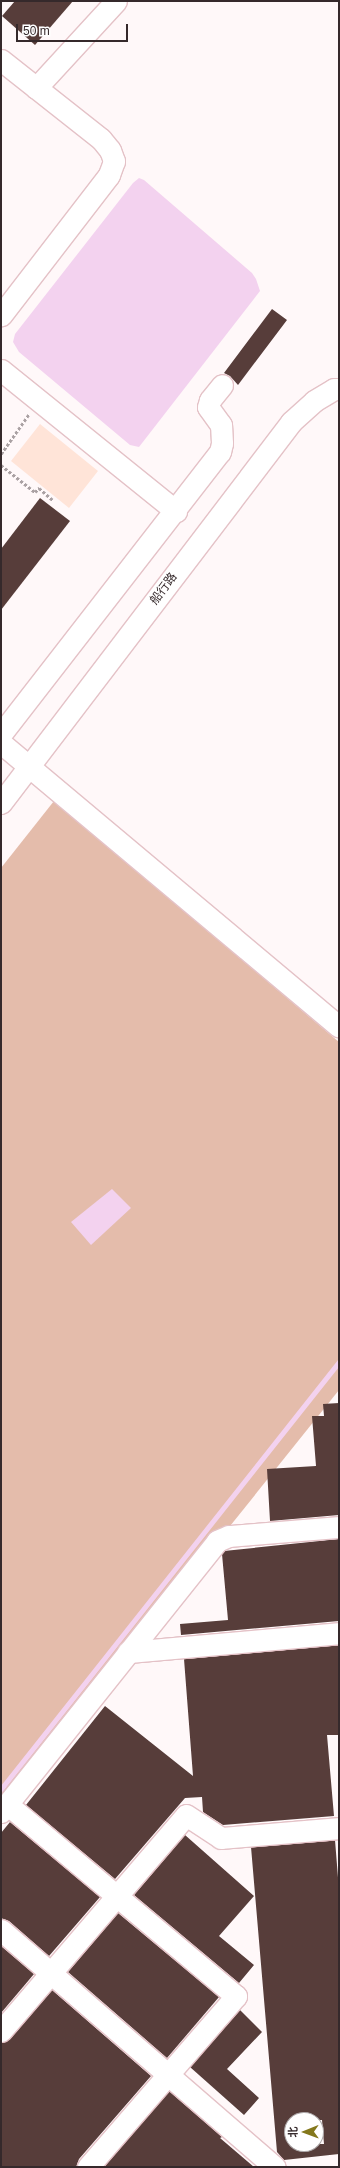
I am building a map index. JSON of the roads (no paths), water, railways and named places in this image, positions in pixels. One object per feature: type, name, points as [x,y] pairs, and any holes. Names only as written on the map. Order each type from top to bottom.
[{"type":"street","points":[[36,88],[116,1]]},
{"type":"street","points":[[1,60],[100,139],[110,150],[114,161],[109,175],[1,315]]},
{"type":"street","points":[[1,370],[176,511]]},
{"type":"street","points":[[1,734],[176,511],[220,452],[222,443],[220,425],[208,408],[210,400],[222,385]]},
{"type":"street","name":"船行路","points":[[1,803],[291,422],[314,401],[334,389],[339,389]]},
{"type":"street","points":[[1,743],[339,1027]]},
{"type":"street","points":[[88,2167],[236,1996],[117,1895],[4,1808],[217,1540],[229,1536],[339,1527]]},
{"type":"street","points":[[128,1652],[339,1633]]},
{"type":"street","points":[[1,2031],[186,1815],[221,1838],[339,1828]]},
{"type":"street","points":[[1,1930],[275,2167]]},
{"type":"waterway","points":[[1,1789],[339,1362]]}]
